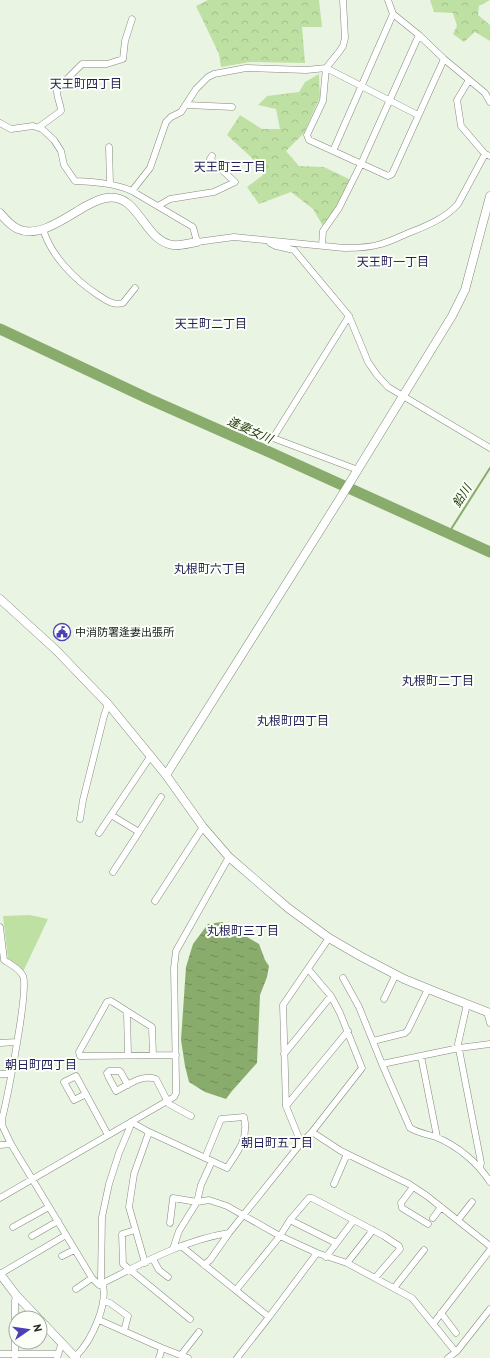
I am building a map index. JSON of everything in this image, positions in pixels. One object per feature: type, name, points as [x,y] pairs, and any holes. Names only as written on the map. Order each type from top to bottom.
[{"type":"street","points":[[344,0],[345,38],[343,46],[326,68],[323,101],[307,135],[309,140],[388,176],[392,174],[444,59]]},
{"type":"street","points":[[388,0],[393,14],[485,93],[490,102]]},
{"type":"street","points":[[333,151],[393,14]]},
{"type":"street","points":[[39,127],[61,111],[57,89],[82,64],[107,64],[123,59],[125,41],[132,18]]},
{"type":"street","points":[[322,245],[323,231],[339,208],[361,164],[419,35]]},
{"type":"street","points":[[132,191],[150,168],[166,122],[181,112],[187,105],[196,89],[208,77],[214,74],[246,68],[306,70],[326,68],[418,115]]},
{"type":"street","points":[[265,241],[356,248],[381,244],[445,216],[458,204],[488,155],[462,126],[457,100],[469,80]]},
{"type":"street","points":[[187,105],[232,107]]},
{"type":"street","points":[[0,124],[11,129],[33,126],[39,127],[54,140],[61,151],[64,165],[75,181],[99,182],[132,191],[193,227],[197,242]]},
{"type":"street","points":[[109,147],[110,184]]},
{"type":"street","points":[[158,206],[170,199],[214,192],[235,182],[210,159],[212,156]]},
{"type":"street","points":[[166,775],[356,473],[452,316],[464,290],[490,196]]},
{"type":"street","points":[[0,213],[10,223],[19,229],[27,232],[37,231],[94,202],[111,198],[123,200],[132,206],[151,231],[165,242],[177,245],[234,237],[254,238],[276,246],[294,250],[349,316],[368,362],[388,387],[490,448]]},
{"type":"street","points":[[43,229],[51,246],[65,266],[85,286],[108,301],[114,304],[123,303],[135,288]]},
{"type":"street","points":[[349,316],[273,438],[356,473]]},
{"type":"street","points":[[0,599],[56,650],[108,704],[166,775],[203,827],[228,856],[288,908],[329,938],[360,956],[428,989],[489,1012],[490,1023]]},
{"type":"street","points":[[80,819],[83,800],[108,704]]},
{"type":"street","points":[[99,833],[150,757]]},
{"type":"street","points":[[113,872],[161,797]]},
{"type":"street","points":[[111,815],[139,832]]},
{"type":"street","points":[[155,901],[203,827]]},
{"type":"street","points":[[0,1198],[32,1178],[174,1097],[176,1093],[174,968],[176,951],[228,856]]},
{"type":"street","points":[[0,927],[4,960],[16,969],[23,978],[24,988],[8,1091],[2,1106],[2,1125],[74,1250],[92,1278],[99,1286],[102,1283],[173,1249],[217,1235],[229,1233]]},
{"type":"street","points":[[301,1143],[286,1106],[284,1006],[329,938]]},
{"type":"street","points":[[204,1265],[210,1260],[244,1214],[301,1143],[312,1132],[362,1068],[348,1031],[331,996],[308,969]]},
{"type":"street","points":[[384,1000],[396,974]]},
{"type":"street","points":[[343,978],[359,1007],[410,1128],[437,1137],[462,1153],[480,1167],[490,1182]]},
{"type":"street","points":[[373,1040],[405,1033],[408,1030],[428,989]]},
{"type":"street","points":[[284,1054],[331,996]]},
{"type":"street","points":[[153,1055],[152,1027],[111,1001],[107,1002],[79,1052],[80,1056],[176,1055]]},
{"type":"street","points":[[467,1004],[458,1044],[481,1163],[480,1167]]},
{"type":"street","points":[[128,1012],[128,1055]]},
{"type":"street","points":[[286,1106],[348,1031]]},
{"type":"street","points":[[0,1043],[16,1042]]},
{"type":"street","points":[[382,1064],[459,1048],[490,1044]]},
{"type":"street","points":[[421,1056],[437,1137]]},
{"type":"street","points":[[0,1074],[11,1074]]},
{"type":"street","points":[[128,1085],[141,1078],[151,1077],[156,1079],[169,1104],[191,1116]]},
{"type":"street","points":[[0,1091],[8,1091]]},
{"type":"street","points":[[86,1094],[108,1135]]},
{"type":"street","points":[[131,1122],[149,1132],[205,1158],[227,1168],[243,1143],[246,1127],[244,1117],[221,1119],[205,1158]]},
{"type":"street","points":[[48,1328],[75,1357],[80,1352],[99,1320],[103,1300],[101,1279],[102,1217],[109,1184],[131,1122]]},
{"type":"street","points":[[145,1263],[129,1207],[134,1174],[149,1132]]},
{"type":"street","points":[[312,1132],[347,1154],[392,1175],[413,1187],[490,1246]]},
{"type":"street","points":[[0,1145],[12,1144]]},
{"type":"street","points":[[334,1184],[347,1154]]},
{"type":"street","points":[[173,1249],[179,1230],[197,1202],[201,1185],[212,1161]]},
{"type":"street","points":[[413,1187],[400,1205],[402,1208],[428,1224]]},
{"type":"street","points":[[170,1223],[173,1198],[197,1202],[209,1200],[227,1206],[244,1214],[280,1236],[326,1257],[347,1263],[412,1298],[455,1351]]},
{"type":"street","points":[[236,1290],[280,1236],[290,1220],[307,1199],[312,1198],[374,1230],[399,1246],[400,1249],[375,1278]]},
{"type":"street","points":[[458,1220],[472,1202]]},
{"type":"street","points":[[13,1227],[49,1207]]},
{"type":"street","points":[[433,1218],[442,1208]]},
{"type":"street","points":[[290,1220],[336,1243]]},
{"type":"street","points":[[326,1257],[354,1220]]},
{"type":"street","points":[[32,1236],[58,1221]]},
{"type":"street","points":[[135,1230],[122,1234],[123,1264],[190,1319]]},
{"type":"street","points":[[347,1263],[374,1230]]},
{"type":"street","points":[[30,1310],[16,1295],[0,1274],[66,1236]]},
{"type":"street","points":[[181,1246],[269,1317]]},
{"type":"street","points":[[62,1256],[74,1250]]},
{"type":"street","points":[[394,1288],[424,1250]]},
{"type":"street","points":[[433,1324],[490,1250]]},
{"type":"street","points":[[237,1358],[317,1253]]},
{"type":"street","points":[[153,1259],[159,1270],[168,1277]]},
{"type":"street","points":[[76,1289],[92,1278]]},
{"type":"street","points":[[15,1356],[16,1295]]},
{"type":"street","points":[[103,1300],[110,1303],[128,1316],[124,1331]]},
{"type":"street","points":[[448,1358],[490,1309]]},
{"type":"street","points":[[441,1313],[456,1333]]},
{"type":"street","points":[[99,1320],[188,1358]]},
{"type":"street","points":[[181,1355],[199,1332]]},
{"type":"street","points":[[0,1354],[15,1356],[57,1356],[62,1342]]},
{"type":"street","points":[[159,1358],[162,1348]]},
{"type":"green space","points":[[208,0],[319,0],[322,27],[302,27],[305,63],[250,62],[221,67],[219,54],[196,6]]},
{"type":"green space","points":[[430,0],[490,0],[479,6],[478,15],[490,25],[490,41],[475,32],[464,42],[453,34],[457,26],[453,13],[434,12]]},
{"type":"green space","points":[[319,74],[320,97],[304,133],[286,151],[299,166],[324,167],[351,180],[337,208],[323,226],[313,209],[291,192],[259,204],[247,187],[263,175],[252,158],[227,135],[240,115],[262,129],[280,129],[276,109],[258,105],[267,96],[299,92],[305,82]]},
{"type":"green space","points":[[30,915],[48,919],[23,972],[8,959],[3,916]]},
{"type":"water","points":[[222,922],[259,944],[269,966],[267,977],[260,995],[257,1063],[226,1099],[205,1092],[189,1082],[181,1040],[186,967],[193,944],[208,924]]},
{"type":"waterway","name":"逢妻女川","points":[[0,329],[149,399],[490,552]]},
{"type":"waterway","name":"鉛川","points":[[448,534],[490,468]]},
{"type":"place","name":"中消防署逢妻出張所","points":[[62,632]]},
{"type":"district","name":"天王町四丁目","points":[[86,84]]},
{"type":"district","name":"天王町三丁目","points":[[230,167]]},
{"type":"district","name":"天王町一丁目","points":[[393,262]]},
{"type":"district","name":"天王町二丁目","points":[[211,324]]},
{"type":"district","name":"丸根町六丁目","points":[[210,569]]},
{"type":"district","name":"丸根町二丁目","points":[[438,681]]},
{"type":"district","name":"丸根町四丁目","points":[[293,721]]},
{"type":"district","name":"丸根町三丁目","points":[[243,931]]},
{"type":"district","name":"朝日町四丁目","points":[[41,1065]]},
{"type":"district","name":"朝日町五丁目","points":[[277,1143]]}]
